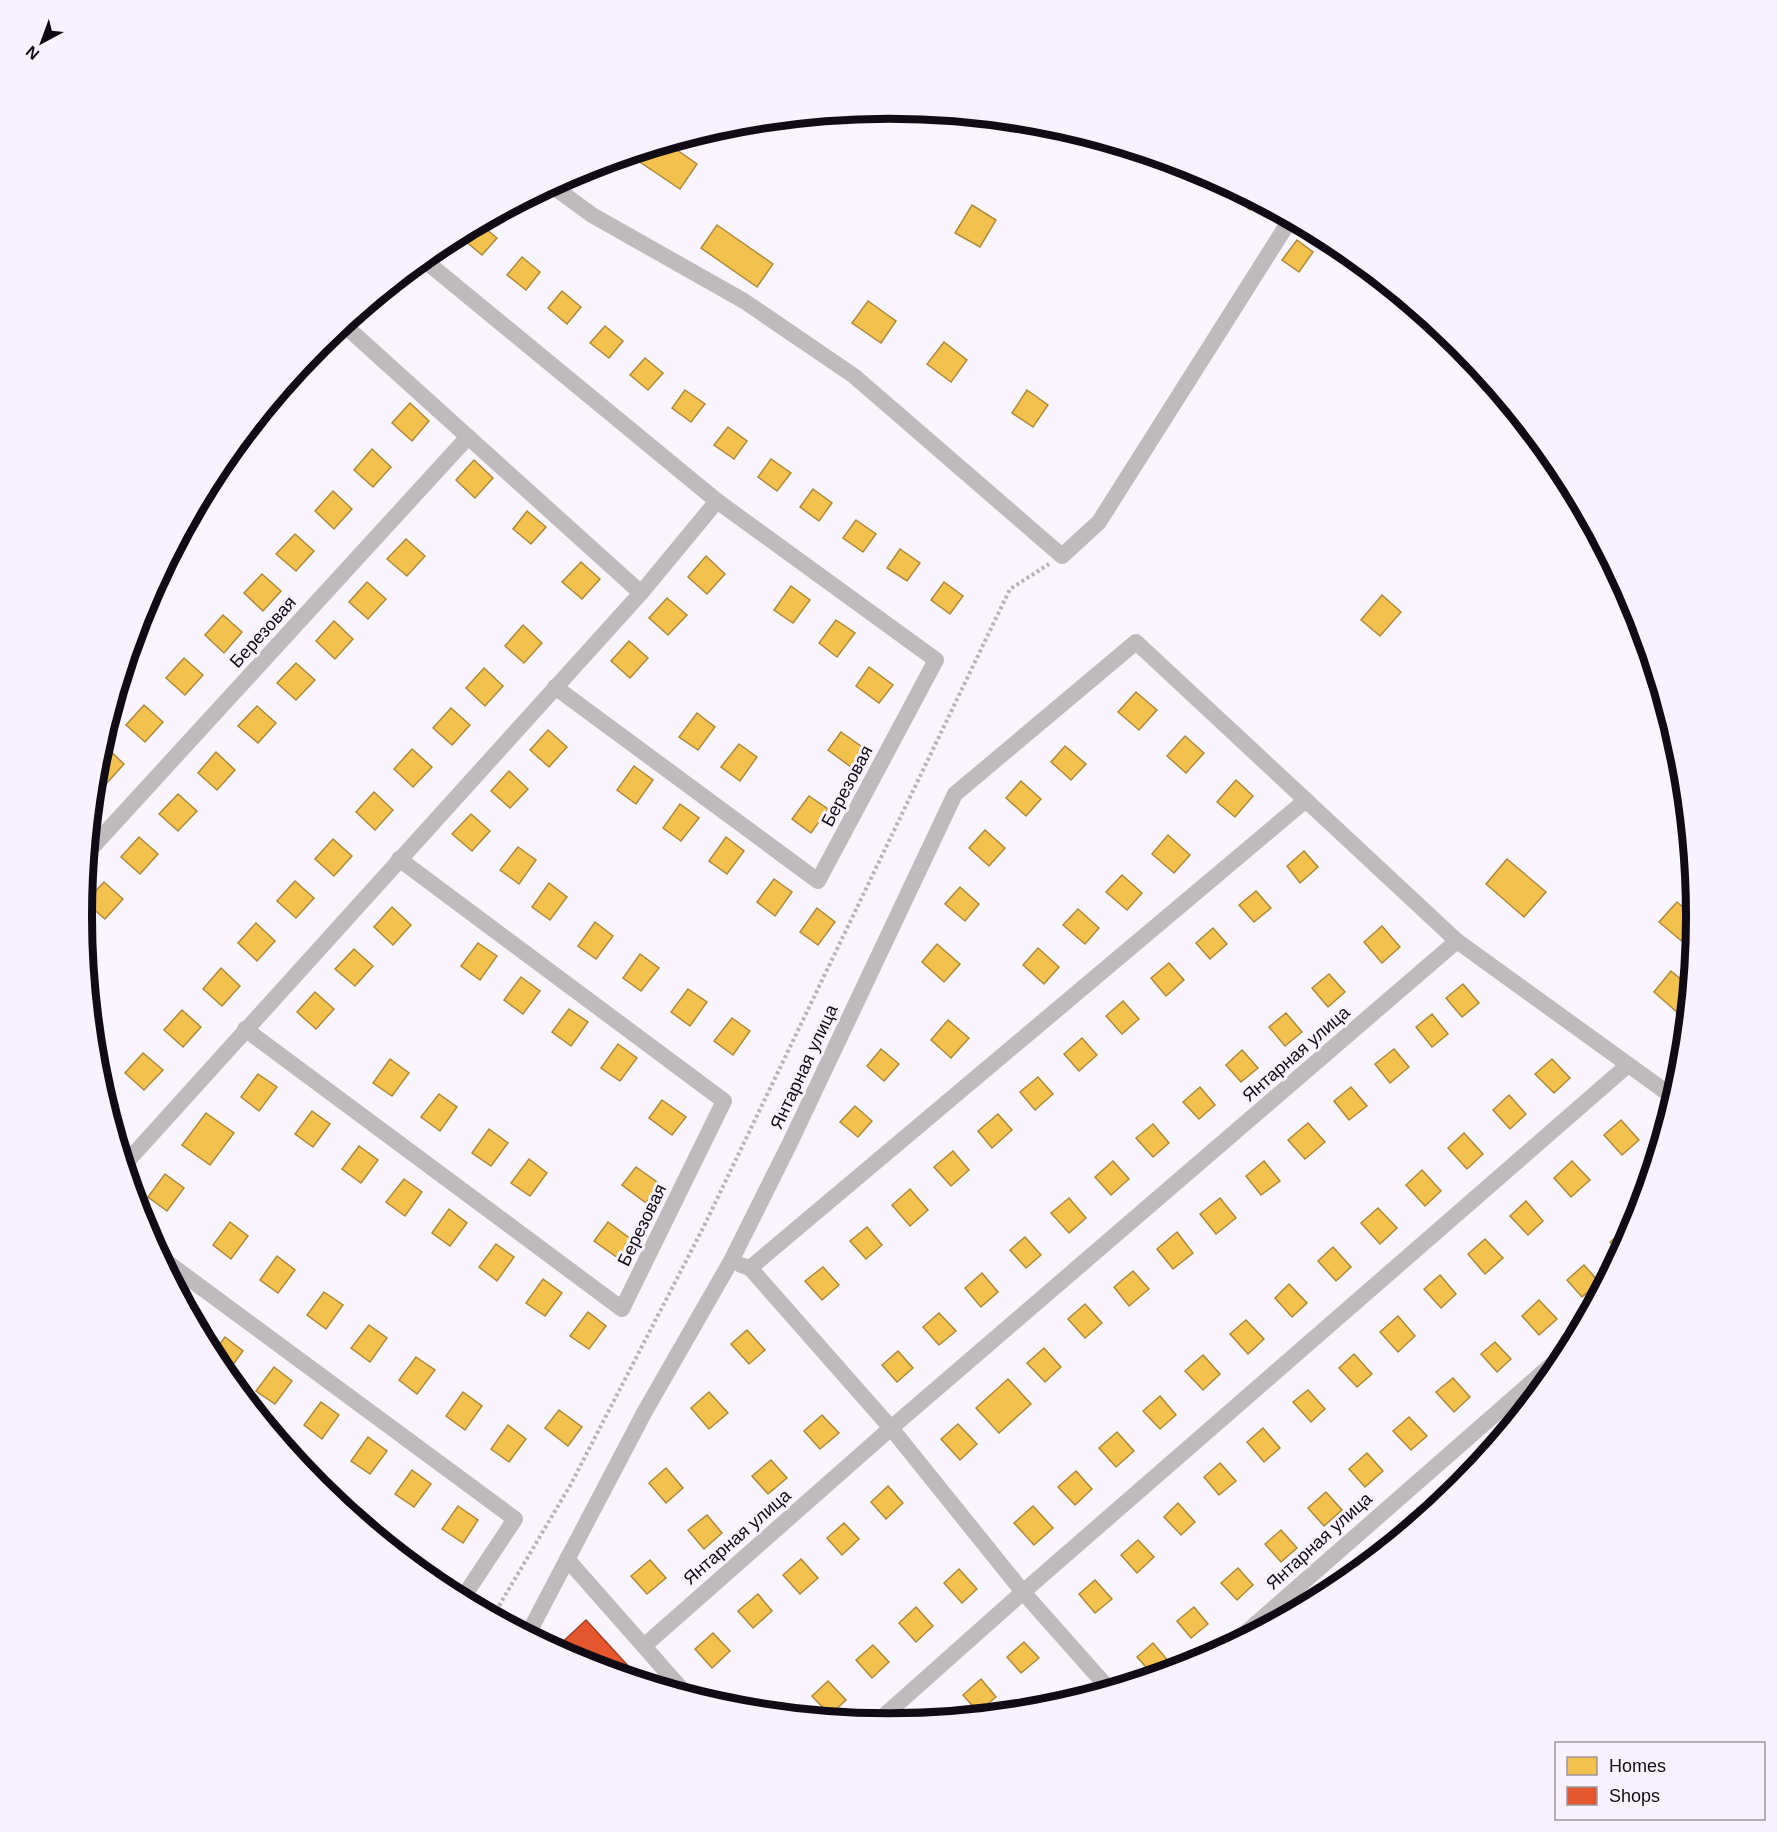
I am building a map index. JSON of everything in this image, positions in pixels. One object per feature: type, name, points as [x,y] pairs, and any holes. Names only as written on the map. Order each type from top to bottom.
[{"type":"street","points":[[559,191],[592,215],[744,301],[854,376],[1062,556],[1099,522],[1286,226]]},
{"type":"street","name":"Березовая","points":[[430,265],[717,501],[936,660],[818,881],[555,687]]},
{"type":"street","points":[[349,330],[640,593]]},
{"type":"street","name":"Березовая","points":[[95,844],[468,437]]},
{"type":"street","points":[[130,1158],[640,593],[717,501]]},
{"type":"street","name":"Янтарная улица","points":[[531,1628],[644,1413],[731,1261],[795,1132],[955,794],[1136,642],[1306,800]]},
{"type":"street","points":[[750,1268],[1306,800],[1457,941],[1665,1091]]},
{"type":"street","name":"Березовая","points":[[245,1029],[622,1309],[724,1101],[399,859]]},
{"type":"street","name":"Янтарная улица","points":[[644,1646],[891,1428],[1457,941]]},
{"type":"street","points":[[887,1713],[1628,1065]]},
{"type":"street","points":[[731,1261],[750,1268],[891,1428],[1023,1592],[1104,1683]]},
{"type":"street","points":[[173,1266],[515,1519],[467,1592]]},
{"type":"street","name":"Янтарная улица","points":[[1256,1623],[1539,1375]]},
{"type":"street","points":[[567,1559],[678,1685]]},
{"type":"path","points":[[497,1610],[571,1484],[704,1226],[1010,589],[1062,556]]},
{"type":"building: Homes","points":[[674,148],[697,164],[680,189],[636,160]]},
{"type":"building: Homes","points":[[1234,198],[1252,207],[1250,210]]},
{"type":"building: Homes","points":[[972,205],[996,220],[980,247],[955,233]]},
{"type":"building: Homes","points":[[717,225],[773,264],[757,287],[701,248]]},
{"type":"building: Homes","points":[[486,229],[497,238],[482,255],[465,241]]},
{"type":"building: Homes","points":[[1297,240],[1313,252],[1299,272],[1282,260]]},
{"type":"building: Homes","points":[[522,257],[540,272],[526,290],[507,275]]},
{"type":"building: Homes","points":[[562,291],[581,307],[567,324],[548,308]]},
{"type":"building: Homes","points":[[868,301],[896,321],[881,343],[852,323]]},
{"type":"building: Homes","points":[[605,326],[623,341],[609,358],[590,343]]},
{"type":"building: Homes","points":[[944,342],[967,360],[951,382],[927,364]]},
{"type":"building: Homes","points":[[645,358],[663,373],[648,390],[630,375]]},
{"type":"building: Homes","points":[[685,390],[705,404],[691,422],[672,408]]},
{"type":"building: Homes","points":[[1027,390],[1048,405],[1033,427],[1012,413]]},
{"type":"building: Homes","points":[[410,403],[429,421],[412,441],[392,423]]},
{"type":"building: Homes","points":[[728,427],[747,441],[734,459],[714,445]]},
{"type":"building: Homes","points":[[372,449],[391,467],[373,487],[354,470]]},
{"type":"building: Homes","points":[[771,459],[791,473],[777,491],[758,477]]},
{"type":"building: Homes","points":[[474,460],[493,478],[475,498],[456,480]]},
{"type":"building: Homes","points":[[813,489],[832,503],[819,521],[800,507]]},
{"type":"building: Homes","points":[[333,491],[352,509],[334,529],[315,511]]},
{"type":"building: Homes","points":[[527,511],[546,527],[531,544],[513,529]]},
{"type":"building: Homes","points":[[856,520],[876,534],[863,552],[843,538]]},
{"type":"building: Homes","points":[[295,534],[314,551],[296,571],[276,554]]},
{"type":"building: Homes","points":[[406,539],[425,556],[407,576],[387,559]]},
{"type":"building: Homes","points":[[900,549],[920,563],[907,581],[887,568]]},
{"type":"building: Homes","points":[[706,556],[725,574],[707,594],[688,577]]},
{"type":"building: Homes","points":[[581,562],[600,579],[582,599],[562,582]]},
{"type":"building: Homes","points":[[262,574],[281,591],[263,611],[244,593]]},
{"type":"building: Homes","points":[[367,582],[386,599],[368,619],[349,602]]},
{"type":"building: Homes","points":[[944,582],[963,596],[950,614],[931,600]]},
{"type":"building: Homes","points":[[791,586],[810,600],[793,623],[774,610]]},
{"type":"building: Homes","points":[[1382,595],[1401,612],[1380,636],[1361,620]]},
{"type":"building: Homes","points":[[667,598],[687,615],[668,635],[649,618]]},
{"type":"building: Homes","points":[[223,615],[242,632],[224,653],[205,635]]},
{"type":"building: Homes","points":[[836,620],[855,633],[837,657],[819,643]]},
{"type":"building: Homes","points":[[334,621],[353,639],[335,659],[316,641]]},
{"type":"building: Homes","points":[[523,625],[542,643],[524,663],[505,646]]},
{"type":"building: Homes","points":[[629,641],[648,658],[630,678],[611,661]]},
{"type":"building: Homes","points":[[184,658],[203,675],[185,695],[166,678]]},
{"type":"building: Homes","points":[[296,663],[315,680],[296,700],[277,683]]},
{"type":"building: Homes","points":[[869,667],[893,685],[879,703],[856,686]]},
{"type":"building: Homes","points":[[484,668],[503,686],[485,706],[466,688]]},
{"type":"building: Homes","points":[[1136,692],[1157,710],[1139,730],[1118,712]]},
{"type":"building: Homes","points":[[144,705],[163,722],[145,742],[126,725]]},
{"type":"building: Homes","points":[[257,706],[276,723],[258,743],[238,726]]},
{"type":"building: Homes","points":[[451,708],[470,725],[452,745],[433,728]]},
{"type":"building: Homes","points":[[697,713],[715,727],[698,750],[679,737]]},
{"type":"building: Homes","points":[[548,730],[567,747],[549,767],[530,750]]},
{"type":"building: Homes","points":[[841,732],[865,749],[851,767],[828,750]]},
{"type":"building: Homes","points":[[1185,736],[1204,753],[1186,773],[1167,756]]},
{"type":"building: Homes","points":[[739,744],[757,757],[740,781],[721,767]]},
{"type":"building: Homes","points":[[1065,746],[1086,764],[1071,780],[1051,762]]},
{"type":"building: Homes","points":[[412,749],[432,767],[413,787],[394,769]]},
{"type":"building: Homes","points":[[110,750],[124,764],[106,784],[103,782]]},
{"type":"building: Homes","points":[[216,752],[235,770],[217,790],[198,773]]},
{"type":"building: Homes","points":[[634,766],[653,780],[636,804],[617,790]]},
{"type":"building: Homes","points":[[509,771],[528,789],[510,808],[491,791]]},
{"type":"building: Homes","points":[[1236,780],[1253,796],[1235,817],[1217,802]]},
{"type":"building: Homes","points":[[1021,781],[1041,799],[1026,816],[1006,798]]},
{"type":"building: Homes","points":[[374,792],[393,810],[375,830],[356,812]]},
{"type":"building: Homes","points":[[178,794],[197,811],[178,831],[159,814]]},
{"type":"building: Homes","points":[[809,796],[828,809],[811,833],[792,819]]},
{"type":"building: Homes","points":[[680,804],[699,818],[681,841],[663,828]]},
{"type":"building: Homes","points":[[471,814],[490,831],[472,851],[452,834]]},
{"type":"building: Homes","points":[[985,830],[1005,848],[989,866],[969,848]]},
{"type":"building: Homes","points":[[1168,835],[1190,855],[1174,873],[1152,854]]},
{"type":"building: Homes","points":[[139,837],[158,854],[140,874],[121,857]]},
{"type":"building: Homes","points":[[726,837],[744,851],[727,874],[709,861]]},
{"type":"building: Homes","points":[[333,839],[352,856],[334,876],[315,859]]},
{"type":"building: Homes","points":[[518,847],[536,860],[519,884],[500,870]]},
{"type":"building: Homes","points":[[1304,851],[1318,867],[1300,883],[1287,866]]},
{"type":"building: Homes","points":[[1507,859],[1546,892],[1524,917],[1486,884]]},
{"type":"building: Homes","points":[[1122,875],[1142,893],[1127,910],[1106,892]]},
{"type":"building: Homes","points":[[774,879],[792,892],[775,916],[757,902]]},
{"type":"building: Homes","points":[[295,881],[314,898],[296,918],[277,901]]},
{"type":"building: Homes","points":[[104,882],[123,899],[105,919],[92,908],[92,894]]},
{"type":"building: Homes","points":[[549,883],[567,897],[550,920],[532,907]]},
{"type":"building: Homes","points":[[960,887],[979,904],[965,921],[945,904]]},
{"type":"building: Homes","points":[[1256,891],[1271,908],[1254,922],[1239,905]]},
{"type":"building: Homes","points":[[1677,902],[1686,909],[1685,942],[1684,943],[1659,922]]},
{"type":"building: Homes","points":[[392,907],[411,925],[393,945],[374,927]]},
{"type":"building: Homes","points":[[817,908],[835,922],[818,945],[800,932]]},
{"type":"building: Homes","points":[[1078,909],[1099,928],[1085,944],[1063,925]]},
{"type":"building: Homes","points":[[595,922],[613,936],[596,959],[578,946]]},
{"type":"building: Homes","points":[[256,923],[275,941],[257,961],[238,943]]},
{"type":"building: Homes","points":[[1382,926],[1400,947],[1382,963],[1364,942]]},
{"type":"building: Homes","points":[[1213,928],[1227,944],[1210,959],[1196,943]]},
{"type":"building: Homes","points":[[478,943],[497,956],[480,980],[461,966]]},
{"type":"building: Homes","points":[[937,944],[960,964],[944,982],[922,962]]},
{"type":"building: Homes","points":[[1038,948],[1059,967],[1044,984],[1023,965]]},
{"type":"building: Homes","points":[[354,949],[373,966],[355,986],[335,969]]},
{"type":"building: Homes","points":[[640,954],[659,968],[641,991],[623,978]]},
{"type":"building: Homes","points":[[1169,963],[1184,980],[1166,996],[1151,978]]},
{"type":"building: Homes","points":[[221,968],[240,986],[222,1006],[203,989]]},
{"type":"building: Homes","points":[[1671,971],[1683,981],[1680,1011],[1678,1013],[1654,992]]},
{"type":"building: Homes","points":[[1329,974],[1345,992],[1328,1007],[1312,988]]},
{"type":"building: Homes","points":[[521,977],[540,991],[523,1014],[504,1000]]},
{"type":"building: Homes","points":[[1463,984],[1479,1003],[1462,1017],[1446,998]]},
{"type":"building: Homes","points":[[688,989],[707,1002],[690,1026],[671,1012]]},
{"type":"building: Homes","points":[[315,992],[334,1009],[316,1029],[297,1012]]},
{"type":"building: Homes","points":[[1123,1001],[1139,1019],[1122,1034],[1106,1016]]},
{"type":"building: Homes","points":[[569,1009],[588,1022],[571,1046],[552,1032]]},
{"type":"building: Homes","points":[[182,1010],[201,1027],[183,1047],[164,1030]]},
{"type":"building: Homes","points":[[1286,1013],[1302,1032],[1285,1046],[1269,1027]]},
{"type":"building: Homes","points":[[1432,1014],[1448,1034],[1432,1047],[1416,1027]]},
{"type":"building: Homes","points":[[732,1018],[750,1031],[733,1055],[714,1041]]},
{"type":"building: Homes","points":[[948,1020],[969,1038],[951,1058],[931,1040]]},
{"type":"building: Homes","points":[[1082,1038],[1097,1055],[1079,1071],[1064,1054]]},
{"type":"building: Homes","points":[[618,1044],[637,1058],[620,1081],[601,1068]]},
{"type":"building: Homes","points":[[881,1049],[899,1064],[884,1081],[867,1066]]},
{"type":"building: Homes","points":[[1394,1049],[1409,1067],[1390,1083],[1375,1064]]},
{"type":"building: Homes","points":[[1242,1050],[1258,1068],[1241,1082],[1226,1065]]},
{"type":"building: Homes","points":[[143,1053],[163,1070],[144,1090],[125,1073]]},
{"type":"building: Homes","points":[[390,1059],[409,1073],[392,1096],[373,1083]]},
{"type":"building: Homes","points":[[1552,1059],[1570,1078],[1554,1093],[1535,1074]]},
{"type":"building: Homes","points":[[258,1074],[277,1087],[259,1111],[241,1097]]},
{"type":"building: Homes","points":[[1038,1077],[1053,1094],[1035,1110],[1020,1092]]},
{"type":"building: Homes","points":[[1200,1087],[1215,1105],[1199,1119],[1183,1102]]},
{"type":"building: Homes","points":[[1351,1087],[1367,1106],[1349,1120],[1334,1101]]},
{"type":"building: Homes","points":[[439,1094],[457,1107],[440,1131],[421,1117]]},
{"type":"building: Homes","points":[[1509,1095],[1526,1114],[1510,1129],[1493,1110]]},
{"type":"building: Homes","points":[[662,1100],[686,1117],[672,1135],[649,1118]]},
{"type":"building: Homes","points":[[855,1106],[872,1121],[858,1137],[840,1122]]},
{"type":"building: Homes","points":[[312,1111],[330,1124],[313,1147],[295,1134]]},
{"type":"building: Homes","points":[[206,1113],[234,1133],[210,1165],[182,1145]]},
{"type":"building: Homes","points":[[998,1114],[1012,1130],[992,1148],[978,1131]]},
{"type":"building: Homes","points":[[1621,1120],[1639,1140],[1622,1155],[1604,1135]]},
{"type":"building: Homes","points":[[1308,1123],[1325,1142],[1305,1159],[1288,1140]]},
{"type":"building: Homes","points":[[1153,1124],[1169,1143],[1153,1157],[1136,1138]]},
{"type":"building: Homes","points":[[489,1129],[508,1143],[491,1166],[472,1153]]},
{"type":"building: Homes","points":[[1464,1133],[1483,1154],[1467,1169],[1448,1148]]},
{"type":"building: Homes","points":[[359,1146],[378,1160],[361,1183],[342,1169]]},
{"type":"building: Homes","points":[[953,1151],[969,1170],[951,1186],[934,1167]]},
{"type":"building: Homes","points":[[529,1159],[547,1173],[530,1196],[511,1183]]},
{"type":"building: Homes","points":[[1113,1161],[1129,1179],[1111,1195],[1095,1177]]},
{"type":"building: Homes","points":[[1264,1161],[1280,1181],[1261,1195],[1246,1176]]},
{"type":"building: Homes","points":[[1572,1161],[1590,1180],[1571,1197],[1554,1178]]},
{"type":"building: Homes","points":[[636,1167],[660,1184],[646,1203],[622,1185]]},
{"type":"building: Homes","points":[[1422,1170],[1441,1191],[1425,1206],[1406,1185]]},
{"type":"building: Homes","points":[[165,1174],[184,1188],[167,1211],[148,1197]]},
{"type":"building: Homes","points":[[404,1179],[422,1192],[405,1216],[386,1202]]},
{"type":"building: Homes","points":[[910,1189],[928,1210],[910,1226],[892,1205]]},
{"type":"building: Homes","points":[[1069,1198],[1086,1218],[1069,1233],[1051,1213]]},
{"type":"building: Homes","points":[[1220,1198],[1236,1218],[1216,1234],[1200,1214]]},
{"type":"building: Homes","points":[[1526,1201],[1543,1221],[1528,1235],[1510,1216]]},
{"type":"building: Homes","points":[[1378,1208],[1397,1228],[1380,1244],[1361,1223]]},
{"type":"building: Homes","points":[[449,1209],[467,1223],[450,1246],[432,1233]]},
{"type":"building: Homes","points":[[230,1222],[248,1236],[231,1259],[213,1245]]},
{"type":"building: Homes","points":[[608,1222],[632,1240],[618,1258],[594,1241]]},
{"type":"building: Homes","points":[[867,1227],[882,1245],[866,1259],[850,1241]]},
{"type":"building: Homes","points":[[1177,1232],[1193,1253],[1173,1269],[1157,1249]]},
{"type":"building: Homes","points":[[1619,1234],[1614,1246],[1610,1242]]},
{"type":"building: Homes","points":[[1025,1237],[1041,1255],[1026,1268],[1010,1250]]},
{"type":"building: Homes","points":[[1485,1239],[1503,1258],[1485,1274],[1468,1254]]},
{"type":"building: Homes","points":[[496,1244],[514,1257],[497,1281],[479,1267]]},
{"type":"building: Homes","points":[[1333,1247],[1351,1267],[1336,1281],[1318,1261]]},
{"type":"building: Homes","points":[[277,1256],[295,1270],[278,1293],[260,1280]]},
{"type":"building: Homes","points":[[1584,1265],[1597,1280],[1594,1287],[1582,1297],[1567,1280]]},
{"type":"building: Homes","points":[[823,1267],[839,1285],[822,1300],[805,1281]]},
{"type":"building: Homes","points":[[1133,1271],[1149,1289],[1129,1306],[1114,1287]]},
{"type":"building: Homes","points":[[982,1273],[998,1292],[981,1307],[965,1288]]},
{"type":"building: Homes","points":[[1440,1275],[1456,1294],[1441,1308],[1424,1289]]},
{"type":"building: Homes","points":[[543,1279],[562,1293],[545,1316],[526,1303]]},
{"type":"building: Homes","points":[[1289,1284],[1307,1303],[1292,1317],[1275,1298]]},
{"type":"building: Homes","points":[[324,1292],[343,1305],[326,1329],[307,1315]]},
{"type":"building: Homes","points":[[1539,1300],[1557,1319],[1539,1335],[1522,1316]]},
{"type":"building: Homes","points":[[1085,1304],[1102,1323],[1085,1338],[1068,1319]]},
{"type":"building: Homes","points":[[588,1312],[606,1326],[589,1349],[570,1336]]},
{"type":"building: Homes","points":[[939,1313],[956,1331],[939,1345],[923,1327]]},
{"type":"building: Homes","points":[[1398,1316],[1415,1336],[1398,1352],[1380,1332]]},
{"type":"building: Homes","points":[[1246,1320],[1264,1339],[1248,1354],[1230,1334]]},
{"type":"building: Homes","points":[[369,1325],[387,1338],[370,1362],[351,1348]]},
{"type":"building: Homes","points":[[747,1330],[765,1350],[749,1364],[731,1344]]},
{"type":"building: Homes","points":[[225,1337],[243,1351],[231,1367],[218,1346]]},
{"type":"building: Homes","points":[[1495,1342],[1511,1359],[1497,1372],[1481,1354]]},
{"type":"building: Homes","points":[[1044,1348],[1061,1367],[1045,1382],[1027,1363]]},
{"type":"building: Homes","points":[[898,1351],[913,1368],[897,1382],[882,1365]]},
{"type":"building: Homes","points":[[1354,1354],[1372,1374],[1357,1387],[1339,1368]]},
{"type":"building: Homes","points":[[1203,1355],[1220,1374],[1203,1390],[1185,1371]]},
{"type":"building: Homes","points":[[416,1357],[435,1370],[417,1394],[399,1380]]},
{"type":"building: Homes","points":[[274,1367],[292,1381],[275,1404],[256,1391]]},
{"type":"building: Homes","points":[[1453,1378],[1470,1397],[1454,1412],[1436,1392]]},
{"type":"building: Homes","points":[[1008,1379],[1031,1404],[999,1433],[976,1408]]},
{"type":"building: Homes","points":[[1308,1390],[1325,1409],[1311,1422],[1293,1402]]},
{"type":"building: Homes","points":[[463,1392],[482,1406],[465,1430],[446,1416]]},
{"type":"building: Homes","points":[[709,1392],[728,1413],[709,1429],[691,1408]]},
{"type":"building: Homes","points":[[1160,1396],[1176,1415],[1160,1429],[1143,1411]]},
{"type":"building: Homes","points":[[321,1402],[339,1415],[322,1439],[304,1425]]},
{"type":"building: Homes","points":[[559,1410],[582,1427],[568,1446],[545,1428]]},
{"type":"building: Homes","points":[[822,1415],[839,1433],[820,1449],[804,1431]]},
{"type":"building: Homes","points":[[1409,1417],[1427,1436],[1411,1450],[1393,1431]]},
{"type":"building: Homes","points":[[958,1424],[977,1444],[960,1460],[941,1439]]},
{"type":"building: Homes","points":[[508,1425],[526,1439],[509,1462],[491,1449]]},
{"type":"building: Homes","points":[[1263,1428],[1280,1448],[1264,1462],[1247,1442]]},
{"type":"building: Homes","points":[[1117,1432],[1134,1451],[1116,1467],[1099,1448]]},
{"type":"building: Homes","points":[[368,1437],[387,1451],[370,1474],[351,1461]]},
{"type":"building: Homes","points":[[1367,1453],[1383,1471],[1365,1487],[1349,1469]]},
{"type":"building: Homes","points":[[771,1460],[787,1478],[768,1494],[752,1476]]},
{"type":"building: Homes","points":[[1220,1463],[1236,1481],[1219,1495],[1204,1477]]},
{"type":"building: Homes","points":[[666,1468],[683,1488],[666,1503],[649,1483]]},
{"type":"building: Homes","points":[[412,1470],[431,1484],[414,1507],[395,1494]]},
{"type":"building: Homes","points":[[1076,1471],[1092,1489],[1075,1505],[1058,1487]]},
{"type":"building: Homes","points":[[888,1486],[903,1503],[886,1519],[871,1502]]},
{"type":"building: Homes","points":[[1326,1492],[1342,1510],[1324,1526],[1308,1508]]},
{"type":"building: Homes","points":[[1178,1503],[1195,1522],[1181,1535],[1164,1517]]},
{"type":"building: Homes","points":[[458,1506],[478,1520],[463,1543],[442,1529]]},
{"type":"building: Homes","points":[[1033,1506],[1053,1528],[1034,1545],[1014,1523]]},
{"type":"building: Homes","points":[[707,1515],[722,1533],[704,1549],[688,1530]]},
{"type":"building: Homes","points":[[844,1523],[859,1539],[842,1555],[827,1538]]},
{"type":"building: Homes","points":[[1281,1530],[1297,1548],[1281,1562],[1265,1544]]},
{"type":"building: Homes","points":[[1138,1540],[1154,1557],[1137,1573],[1121,1555]]},
{"type":"building: Homes","points":[[801,1559],[818,1578],[800,1594],[783,1575]]},
{"type":"building: Homes","points":[[650,1560],[666,1578],[647,1594],[631,1576]]},
{"type":"building: Homes","points":[[1238,1568],[1253,1585],[1237,1600],[1221,1583]]},
{"type":"building: Homes","points":[[959,1569],[977,1589],[962,1603],[944,1583]]},
{"type":"building: Homes","points":[[1095,1580],[1112,1599],[1095,1613],[1079,1594]]},
{"type":"building: Homes","points":[[758,1594],[772,1611],[753,1628],[738,1611]]},
{"type":"building: Homes","points":[[916,1607],[933,1626],[916,1642],[899,1623]]},
{"type":"building: Homes","points":[[1194,1607],[1208,1624],[1191,1638],[1177,1621]]},
{"type":"building: Homes","points":[[713,1633],[730,1651],[712,1668],[695,1649]]},
{"type":"building: Homes","points":[[1024,1642],[1039,1658],[1021,1673],[1007,1657]]},
{"type":"building: Homes","points":[[1153,1643],[1169,1662],[1148,1670],[1137,1657]]},
{"type":"building: Homes","points":[[873,1645],[889,1662],[872,1678],[856,1660]]},
{"type":"building: Homes","points":[[981,1679],[996,1697],[984,1707],[974,1708],[963,1695]]},
{"type":"building: Homes","points":[[828,1681],[846,1700],[834,1711],[825,1710],[812,1696]]},
{"type":"building: Shops","points":[[586,1620],[633,1671],[584,1652],[562,1642]]}]
